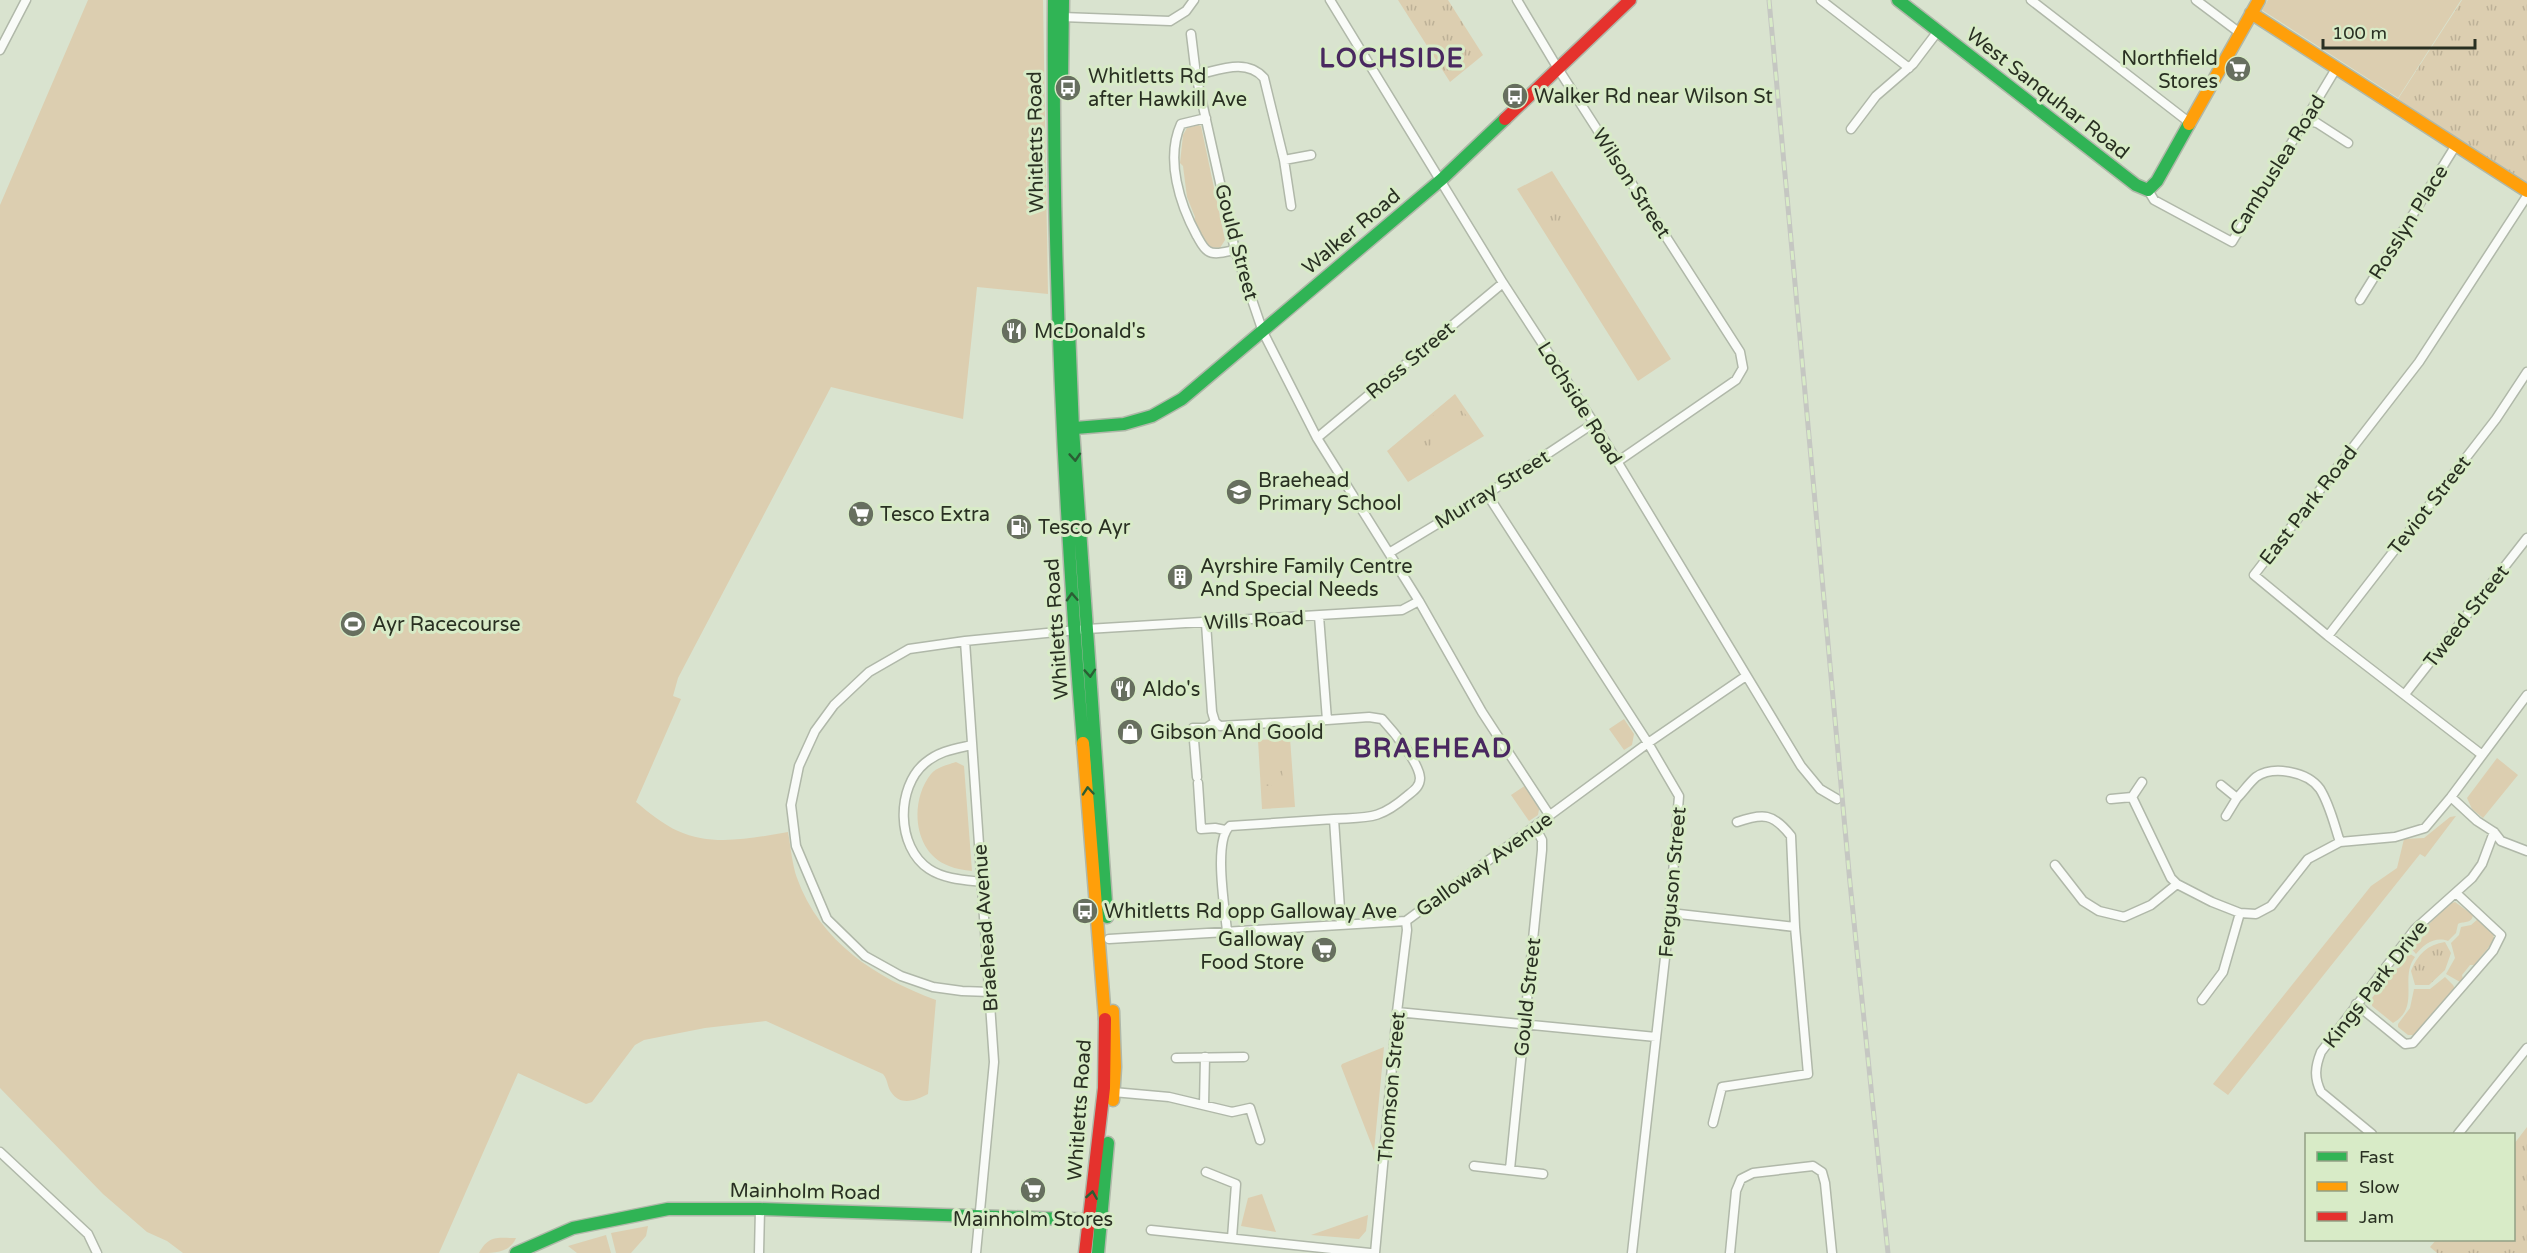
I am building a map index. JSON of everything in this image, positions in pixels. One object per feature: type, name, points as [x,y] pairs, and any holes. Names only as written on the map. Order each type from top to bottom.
[{"type":"main road","name":"Whitletts Road","points":[[1054,0],[1053,123],[1068,429],[1105,1010],[1104,1088],[1094,1220],[1098,1253]]},
{"type":"main road","name":"Whitletts Road","points":[[1063,0],[1061,159],[1068,429]]},
{"type":"main road","name":"Walker Road","points":[[1068,429],[1124,424],[1152,416],[1182,399],[1442,179],[1630,0]]},
{"type":"main road","name":"West Sanquhar Road","points":[[1898,0],[2127,178],[2148,190]]},
{"type":"main road","points":[[2148,190],[2157,181],[2259,0]]},
{"type":"main road","points":[[2251,13],[2527,191]]},
{"type":"main road","name":"Whitletts Road","points":[[1081,630],[1109,939],[1115,1041],[1113,1092],[1094,1220],[1085,1253]]},
{"type":"main road","name":"Mainholm Road","points":[[516,1253],[573,1228],[668,1209],[760,1209],[1094,1220]]},
{"type":"street","points":[[0,50],[26,0]]},
{"type":"street","points":[[1062,17],[1170,21],[1186,11],[1194,0]]},
{"type":"street","name":"Lochside Road","points":[[1330,0],[1442,179],[1503,283],[1594,423],[1802,766],[1820,789],[1837,799]]},
{"type":"street","name":"Wilson Street","points":[[1517,0],[1557,68],[1740,352],[1743,368],[1736,380],[1617,462]]},
{"type":"street","points":[[1821,0],[1909,68]]},
{"type":"street","points":[[2031,0],[2190,123]]},
{"type":"street","points":[[2196,0],[2240,33]]},
{"type":"street","points":[[1851,129],[1876,96],[1909,68],[1938,31]]},
{"type":"street","name":"Gould Street","points":[[1191,34],[1196,75],[1235,250],[1263,332],[1317,438]]},
{"type":"street","points":[[1196,75],[1244,66],[1254,69],[1264,78],[1284,160],[1291,206]]},
{"type":"street","name":"Cambuslea Road","points":[[2148,190],[2154,200],[2232,242],[2337,67]]},
{"type":"street","points":[[1206,118],[1181,124],[1177,132],[1176,174],[1181,200],[1190,224],[1208,251],[1214,253],[1235,250]]},
{"type":"street","points":[[2305,120],[2317,123],[2348,142]]},
{"type":"street","name":"Rosslyn Place","points":[[2360,300],[2456,145]]},
{"type":"street","points":[[1284,160],[1311,155]]},
{"type":"street","name":"East Park Road","points":[[2481,754],[2328,636],[2254,575],[2419,362],[2527,196]]},
{"type":"street","name":"Ross Street","points":[[1317,438],[1503,283]]},
{"type":"street","name":"Teviot Street","points":[[2328,636],[2496,419],[2527,372]]},
{"type":"street","name":"Murray Street","points":[[1389,553],[1487,494],[1594,423]]},
{"type":"street","points":[[1317,438],[1419,601],[1477,704],[1550,816]]},
{"type":"street","name":"Ferguson Street","points":[[1487,494],[1648,743],[1679,796],[1670,913],[1632,1253]]},
{"type":"street","name":"Tweed Street","points":[[2405,694],[2527,538]]},
{"type":"street","name":"Wills Road","points":[[991,992],[962,992],[933,987],[901,976],[865,956],[827,919],[796,846],[791,805],[799,766],[815,731],[834,705],[869,672],[909,649],[965,641],[1081,630],[1402,610],[1419,601]]},
{"type":"street","points":[[1319,616],[1327,720]]},
{"type":"street","points":[[1206,623],[1212,712],[1215,722],[1220,726],[1382,719],[1395,732],[1418,769],[1420,779],[1417,788],[1390,811],[1378,817],[1230,826],[1225,830],[1221,844],[1227,932]]},
{"type":"street","name":"Braehead Avenue","points":[[965,641],[991,992],[994,1062],[976,1253]]},
{"type":"street","name":"Galloway Avenue","points":[[1109,939],[1406,921],[1648,743],[1746,676]]},
{"type":"street","points":[[2132,797],[2171,878],[2177,884],[2240,913],[2256,914],[2271,906],[2307,859],[2340,842],[2395,837],[2425,828],[2527,695]]},
{"type":"street","points":[[1215,722],[1206,728],[1193,728],[1201,829],[1225,830]]},
{"type":"street","points":[[972,745],[945,751],[924,764],[913,779],[905,799],[904,822],[909,843],[917,858],[929,869],[955,879],[982,882]]},
{"type":"street","points":[[2226,816],[2237,798],[2257,777],[2274,771],[2307,777],[2319,788],[2325,798],[2340,842]]},
{"type":"street","points":[[2132,797],[2142,782]]},
{"type":"street","points":[[2221,785],[2237,798]]},
{"type":"street","points":[[2111,799],[2132,797]]},
{"type":"street","points":[[2451,797],[2477,821],[2494,832],[2501,841],[2527,851]]},
{"type":"street","points":[[1713,1123],[1722,1087],[1808,1074],[1795,927],[1791,836],[1771,818],[1758,814],[1737,822]]},
{"type":"street","points":[[1334,819],[1341,924]]},
{"type":"street","name":"Gould Street","points":[[1510,1169],[1542,850],[1542,840],[1535,827]]},
{"type":"street","name":"Kings Park Drive","points":[[2371,1133],[2328,1099],[2316,1083],[2317,1062],[2321,1052],[2415,929],[2456,893],[2482,864],[2494,832]]},
{"type":"street","points":[[2055,865],[2083,901],[2098,911],[2124,916],[2151,905],[2177,884]]},
{"type":"street","points":[[2356,1004],[2405,1044],[2413,1043],[2493,951],[2501,935],[2456,893]]},
{"type":"street","points":[[1670,913],[1795,927]]},
{"type":"street","points":[[2202,1000],[2223,972],[2240,913]]},
{"type":"street","name":"Thomson Street","points":[[1375,1253],[1397,1012],[1407,930],[1406,921]]},
{"type":"street","points":[[1397,1012],[1656,1037]]},
{"type":"street","points":[[2459,1133],[2527,1047]]},
{"type":"street","points":[[1204,1105],[1205,1057]]},
{"type":"street","points":[[1176,1058],[1244,1057]]},
{"type":"street","points":[[1113,1092],[1169,1097],[1232,1112],[1250,1108],[1260,1140]]},
{"type":"street","points":[[0,1152],[88,1234],[96,1253]]},
{"type":"street","points":[[1474,1166],[1543,1174]]},
{"type":"street","points":[[1730,1253],[1736,1191],[1741,1179],[1765,1171],[1813,1166],[1822,1172],[1825,1183],[1832,1253]]},
{"type":"street","points":[[1206,1172],[1236,1184],[1232,1238]]},
{"type":"street","points":[[759,1253],[760,1209]]},
{"type":"street","points":[[1151,1230],[1370,1253]]},
{"type":"street","points":[[1263,1253],[1264,1242]]},
{"type":"green space","name":"Ayr Racecourse","points":[[88,0],[1043,0],[1048,294],[977,287],[963,419],[831,387],[678,678],[673,696],[681,699],[636,802],[673,828],[705,839],[733,840],[788,832],[797,878],[807,901],[835,939],[872,969],[892,981],[936,1000],[928,1094],[909,1101],[899,1099],[891,1092],[883,1074],[766,1021],[705,1028],[644,1040],[635,1045],[592,1102],[586,1104],[518,1073],[439,1253],[183,1253],[167,1241],[147,1232],[103,1194],[0,1088],[0,205]]},
{"type":"green space","points":[[1398,0],[1448,0],[1483,55],[1450,82]]},
{"type":"green space","points":[[2268,0],[2461,0],[2398,98],[2262,10]]},
{"type":"green space","points":[[2462,0],[2527,0],[2527,183],[2398,99]]},
{"type":"green space","points":[[1201,126],[1225,240],[1220,248],[1208,247],[1193,222],[1195,217],[1187,197],[1183,166],[1180,163],[1183,135],[1187,128]]},
{"type":"green space","points":[[1552,171],[1671,359],[1638,381],[1517,189]]},
{"type":"green space","points":[[1561,203],[1572,223],[1558,233],[1544,211]]},
{"type":"green space","points":[[1455,394],[1484,436],[1408,482],[1387,451]]},
{"type":"green space","points":[[1446,405],[1459,405],[1470,421],[1462,426],[1452,419],[1440,424],[1430,446],[1416,445],[1424,423]]},
{"type":"green space","points":[[1624,719],[1634,734],[1632,745],[1624,750],[1609,729]]},
{"type":"green space","points":[[1290,738],[1295,807],[1262,809],[1258,740]]},
{"type":"green space","points":[[2497,758],[2518,775],[2483,818],[2472,809],[2467,798]]},
{"type":"green space","points":[[956,762],[964,766],[972,871],[952,867],[937,859],[928,850],[918,825],[919,798],[924,785],[936,770]]},
{"type":"green space","points":[[1282,767],[1283,785],[1264,786],[1263,768]]},
{"type":"green space","points":[[1526,785],[1540,804],[1538,815],[1529,821],[1511,795]]},
{"type":"green space","points":[[2456,816],[2425,857],[2420,854],[2228,1095],[2213,1084],[2371,886],[2397,868],[2404,839],[2424,838],[2450,817]]},
{"type":"green space","points":[[2455,902],[2473,915],[2471,920],[2458,924],[2456,933],[2448,941],[2430,942],[2416,954],[2410,947],[2418,943],[2424,935],[2423,930],[2449,904]]},
{"type":"green space","points":[[2478,919],[2494,933],[2493,942],[2474,965],[2470,965],[2462,975],[2463,979],[2460,982],[2446,974],[2455,958],[2451,943],[2459,935],[2461,927],[2471,925]]},
{"type":"green space","points":[[2445,942],[2451,953],[2445,970],[2429,985],[2415,985],[2411,971],[2416,960],[2428,948]]},
{"type":"green space","points":[[2407,952],[2415,957],[2409,974],[2408,1001],[2406,1009],[2393,1023],[2372,1006],[2372,998],[2394,969],[2399,968]]},
{"type":"green space","points":[[2445,977],[2455,989],[2415,1035],[2408,1035],[2398,1027],[2398,1024],[2410,1008],[2414,989],[2430,989]]},
{"type":"green space","points":[[1384,1047],[1374,1151],[1341,1066]]},
{"type":"green space","points":[[2527,1127],[2527,1253],[2437,1253],[2430,1247],[2435,1241],[2515,1241],[2515,1143]]},
{"type":"green space","points":[[1262,1194],[1276,1232],[1241,1226],[1248,1198]]},
{"type":"green space","points":[[1368,1215],[1366,1231],[1359,1239],[1311,1235]]},
{"type":"green space","points":[[648,1226],[646,1236],[631,1253],[616,1253],[611,1233]]},
{"type":"green space","points":[[606,1235],[611,1253],[577,1253],[568,1246]]},
{"type":"green space","points":[[516,1238],[510,1247],[495,1252],[479,1253],[490,1240]]},
{"type":"railway","points":[[1769,0],[1850,883],[1888,1253]]},
{"type":"traffic: fast","points":[[1054,0],[1055,186],[1060,372],[1083,743]]},
{"type":"traffic: fast","points":[[1062,82],[1063,0]]},
{"type":"traffic: fast","points":[[1898,0],[2136,185],[2148,190],[2157,181],[2189,124]]},
{"type":"traffic: fast","points":[[1063,429],[1124,424],[1152,416],[1182,399],[1442,179],[1505,119]]},
{"type":"traffic: fast","points":[[1069,329],[1073,429],[1107,917]]},
{"type":"traffic: fast","points":[[1098,1253],[1108,1143]]},
{"type":"traffic: fast","points":[[516,1253],[573,1228],[668,1209],[760,1209],[1097,1220]]},
{"type":"traffic: slow","points":[[2189,124],[2259,0]]},
{"type":"traffic: slow","points":[[2251,13],[2527,191]]},
{"type":"traffic: slow","points":[[1083,743],[1105,1019]]},
{"type":"traffic: slow","points":[[1113,1011],[1115,1067],[1113,1100]]},
{"type":"traffic: jam","points":[[1505,119],[1630,0]]},
{"type":"traffic: jam","points":[[1085,1253],[1104,1088],[1105,1019]]},
{"type":"place","name":"Northfield Stores","points":[[2238,69]]},
{"type":"place","name":"Whitletts Rd after Hawkill Ave","points":[[1068,88]]},
{"type":"place","name":"Walker Rd near Wilson St","points":[[1515,96]]},
{"type":"place","name":"McDonald's","points":[[1014,331]]},
{"type":"place","name":"Braehead Primary School","points":[[1239,492]]},
{"type":"place","name":"Tesco Extra","points":[[861,514]]},
{"type":"place","name":"Tesco Ayr","points":[[1019,527]]},
{"type":"place","name":"Ayrshire Family Centre And Special Needs","points":[[1180,577]]},
{"type":"place","name":"Ayr Racecourse","points":[[353,624]]},
{"type":"place","name":"Aldo's","points":[[1123,689]]},
{"type":"place","name":"Gibson And Goold","points":[[1130,732]]},
{"type":"place","name":"Whitletts Rd opp Galloway Ave","points":[[1085,911]]},
{"type":"place","name":"Galloway Food Store","points":[[1324,950]]},
{"type":"place","name":"Mainholm Stores","points":[[1033,1190]]},
{"type":"district","name":"LOCHSIDE","points":[[1392,58]]},
{"type":"district","name":"BRAEHEAD","points":[[1433,748]]}]
